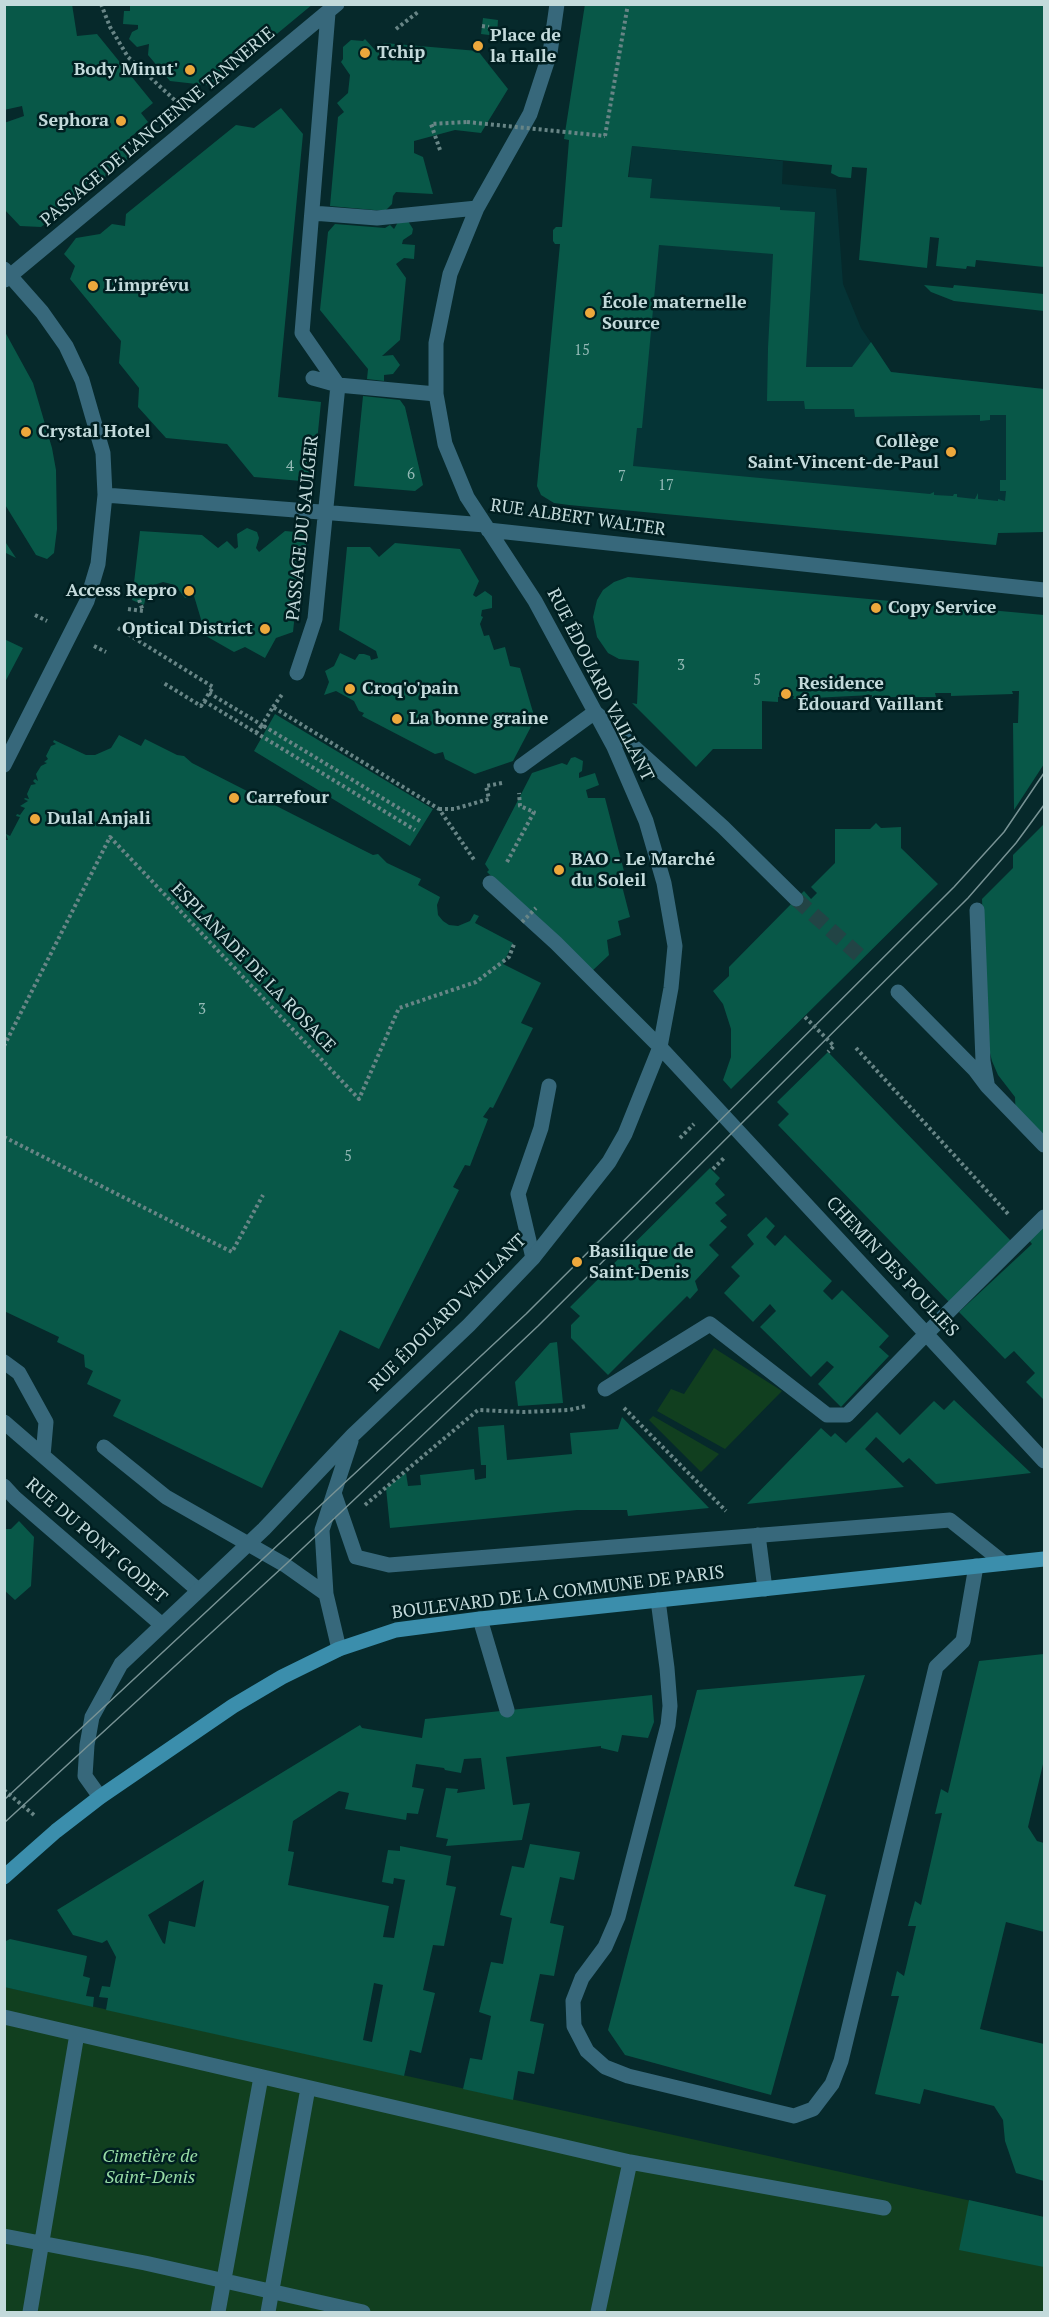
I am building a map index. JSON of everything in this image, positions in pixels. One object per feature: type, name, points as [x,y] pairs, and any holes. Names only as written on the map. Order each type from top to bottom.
[{"type":"street","name":"RUE ÉDOUARD VAILLANT","points":[[99,1797],[85,1776],[92,1717],[121,1664],[248,1544],[353,1436],[470,1325],[533,1257],[609,1162],[625,1134],[660,1047],[671,988],[675,946],[664,883],[646,821],[614,747],[535,601],[467,497],[445,444],[436,394],[436,343],[450,274],[477,208],[530,114],[550,53],[557,4]]},
{"type":"street","name":"PASSAGE DE L'ANCIENNE TANNERIE","points":[[7,275],[332,8]]},
{"type":"street","points":[[332,8],[302,333],[338,385]]},
{"type":"street","points":[[312,213],[377,218],[477,208]]},
{"type":"street","points":[[4,765],[87,601],[98,564],[105,495],[103,453],[82,380],[66,346],[42,312],[7,275]]},
{"type":"street","points":[[313,378],[338,385],[436,394]]},
{"type":"street","name":"PASSAGE DU SAULGER","points":[[297,673],[315,619],[338,385]]},
{"type":"street","name":"RUE ALBERT WALTER","points":[[105,495],[487,527],[1044,590]]},
{"type":"street","points":[[521,766],[595,712],[723,827],[796,899]]},
{"type":"street","points":[[490,883],[556,943],[660,1047]]},
{"type":"street","points":[[976,910],[982,1061],[987,1086]]},
{"type":"street","points":[[898,992],[975,1070],[987,1086],[1044,1145]]},
{"type":"street","name":"CHEMIN DES POULIES","points":[[660,1047],[1044,1461]]},
{"type":"street","points":[[533,1257],[518,1194],[541,1128],[549,1086]]},
{"type":"street","points":[[605,1389],[710,1324],[827,1415],[847,1415],[1044,1217]]},
{"type":"street","points":[[4,1362],[19,1373],[46,1422],[43,1456]]},
{"type":"street","points":[[4,1422],[198,1590]]},
{"type":"street","name":"RUE ÉDOUARD VAILLANT","points":[[339,1649],[326,1594],[322,1530],[353,1436]]},
{"type":"street","points":[[104,1447],[166,1497],[285,1565],[326,1594]]},
{"type":"street","name":"RUE DU PONT GODET","points":[[4,1486],[162,1625]]},
{"type":"street","points":[[334,1493],[356,1557],[389,1565],[951,1520],[1004,1563]]},
{"type":"street","points":[[758,1535],[765,1589]]},
{"type":"street","name":"BOULEVARD DE LA COMMUNE DE PARIS","points":[[4,1877],[99,1797],[233,1706],[282,1677],[339,1649],[396,1630],[480,1618],[1044,1559]]},
{"type":"street","points":[[658,1600],[667,1668],[670,1706],[668,1725],[618,1917],[605,1947],[582,1978],[573,2001],[574,2026],[587,2051],[605,2067],[628,2076],[794,2116],[813,2109],[832,2084],[841,2061],[936,1667],[963,1641],[976,1566]]},
{"type":"street","points":[[480,1618],[507,1710]]},
{"type":"street","points":[[4,2017],[630,2162],[884,2208]]},
{"type":"street","points":[[30,2313],[78,2034]]},
{"type":"street","points":[[218,2313],[261,2078]]},
{"type":"street","points":[[268,2313],[308,2088]]},
{"type":"street","points":[[598,2313],[630,2162]]},
{"type":"street","points":[[4,2236],[146,2264],[363,2313]]},
{"type":"path","points":[[101,4],[110,27],[128,57],[197,120]]},
{"type":"path","points":[[440,150],[431,124],[467,122],[604,136],[628,4]]},
{"type":"path","points":[[396,29],[418,12]]},
{"type":"path","points":[[482,26],[489,27]]},
{"type":"path","points":[[128,609],[143,611],[137,594]]},
{"type":"path","points":[[118,628],[213,687],[201,706],[162,682]]},
{"type":"path","points":[[209,693],[420,821]]},
{"type":"path","points":[[204,701],[415,830]]},
{"type":"path","points":[[256,733],[273,707],[439,809],[490,883]]},
{"type":"path","points":[[439,809],[454,809],[489,799],[486,786]]},
{"type":"path","points":[[513,869],[506,861],[534,812],[520,806],[518,788]]},
{"type":"path","name":"ESPLANADE DE LA ROSACE","points":[[4,1046],[110,837],[359,1099],[399,1008],[476,982],[509,957],[516,939]]},
{"type":"path","points":[[519,931],[522,922],[536,908]]},
{"type":"path","points":[[805,1017],[834,1046],[828,1052]]},
{"type":"path","points":[[856,1048],[1028,1235]]},
{"type":"path","points":[[4,1137],[232,1252],[262,1195]]},
{"type":"path","points":[[345,1526],[374,1496],[478,1410],[524,1412],[569,1410],[585,1407],[605,1389],[720,1506],[758,1535]]},
{"type":"path","points":[[4,1790],[56,1831]]},
{"type":"shaded area","points":[[632,146],[783,161],[782,184],[836,189],[843,284],[861,328],[891,372],[1044,389],[1044,532],[998,533],[996,545],[597,507]]},
{"type":"green space","points":[[714,1348],[782,1391],[725,1449],[657,1411],[671,1389],[684,1394]]},
{"type":"green space","points":[[653,1416],[719,1454],[701,1472],[649,1420]]},
{"type":"green space","name":"Cimetière de Saint-Denis","points":[[5,1987],[1044,2217],[1044,2312],[5,2312]]},
{"type":"building","points":[[4,4],[72,4],[77,36],[97,34],[153,103],[141,113],[148,122],[124,143],[133,155],[41,227],[20,226],[4,209],[4,123],[24,116],[22,106],[4,110]]},
{"type":"building","points":[[130,4],[313,4],[214,86],[170,81],[148,55],[149,44],[137,47],[129,39],[132,32],[138,29],[138,25],[123,24],[124,11],[130,11]]},
{"type":"building","points":[[585,4],[1044,4],[1044,267],[976,260],[975,267],[967,266],[966,269],[936,266],[939,238],[930,237],[927,268],[859,260],[867,168],[852,167],[851,178],[839,177],[831,173],[832,165],[632,146],[628,177],[652,179],[650,198],[780,207],[780,210],[815,212],[806,367],[852,367],[871,342],[891,372],[1044,389],[1044,532],[998,533],[996,545],[569,505],[554,503],[541,495],[537,486],[560,244],[555,244],[553,241],[553,230],[556,227],[562,227],[569,140],[564,139]],"holes":[[[659,245],[773,254],[767,401],[804,401],[805,409],[854,409],[855,417],[980,415],[980,421],[990,420],[990,415],[1006,415],[1006,480],[1000,480],[1000,491],[1006,491],[1005,501],[978,499],[978,493],[975,499],[957,497],[957,494],[953,496],[934,495],[934,492],[930,494],[633,466],[637,428],[642,428]]]},
{"type":"building","points":[[483,18],[498,20],[497,36],[481,34]]},
{"type":"building","points":[[365,39],[375,50],[384,43],[478,51],[508,89],[481,133],[455,130],[414,141],[414,153],[423,157],[433,194],[396,192],[392,204],[385,211],[330,206],[338,117],[344,112],[337,103],[348,93],[350,75],[341,62],[343,47],[351,40],[363,41]]},
{"type":"building","points":[[281,108],[303,134],[278,397],[321,402],[313,482],[254,477],[227,444],[166,438],[138,407],[139,388],[119,363],[121,341],[70,279],[75,266],[64,254],[76,238],[100,234],[112,224],[125,226],[126,214],[236,125],[254,128]]},
{"type":"building","points":[[408,221],[413,229],[412,234],[403,240],[402,244],[415,245],[414,259],[404,258],[396,264],[406,278],[400,340],[382,356],[393,355],[400,365],[393,374],[384,375],[384,381],[367,379],[368,369],[320,310],[328,232],[335,224],[385,228],[390,225],[394,229],[398,222]]},
{"type":"building","points":[[924,285],[953,288],[954,285],[1044,294],[1044,311],[954,301],[931,292]]},
{"type":"building","name":"Crystal Hotel","points":[[4,330],[33,383],[52,448],[56,470],[57,529],[54,553],[47,559],[36,555],[4,503]]},
{"type":"building","points":[[363,396],[400,400],[405,407],[423,485],[415,491],[354,486]]},
{"type":"building","points":[[247,528],[257,532],[259,538],[256,548],[259,552],[285,531],[307,533],[300,613],[295,613],[293,632],[276,638],[265,658],[245,647],[234,652],[206,636],[194,596],[185,598],[175,585],[163,582],[154,585],[147,591],[144,605],[132,600],[140,531],[202,535],[218,548],[227,541],[235,549],[238,547],[237,534]]},
{"type":"building","points":[[4,540],[16,558],[4,552]]},
{"type":"building","points":[[395,543],[460,549],[479,581],[473,595],[476,597],[485,591],[492,596],[492,608],[482,610],[481,616],[483,617],[480,624],[484,636],[489,635],[494,650],[505,647],[510,666],[520,668],[535,719],[513,761],[475,774],[445,759],[443,752],[435,754],[362,716],[364,713],[359,711],[354,701],[336,691],[324,695],[329,682],[325,671],[334,666],[340,653],[355,660],[359,654],[370,656],[371,660],[378,658],[376,651],[339,630],[347,547],[370,547],[379,557]]},
{"type":"building","name":"Residence Édouard Vaillant","points":[[628,577],[1044,615],[1044,764],[1014,810],[1013,723],[1018,723],[1019,691],[1012,691],[1013,694],[951,696],[951,693],[935,693],[936,697],[872,697],[872,695],[793,699],[794,696],[778,697],[778,702],[762,701],[762,749],[713,749],[696,767],[632,703],[637,704],[639,661],[619,659],[608,653],[597,637],[593,617],[597,600],[603,590],[614,582]]},
{"type":"building","points":[[4,639],[23,648],[4,684]]},
{"type":"building","points":[[275,714],[433,809],[410,846],[254,751]]},
{"type":"building","points":[[119,735],[141,746],[145,739],[177,755],[184,756],[192,763],[373,855],[378,854],[387,863],[421,879],[418,885],[440,897],[437,905],[438,915],[443,921],[449,925],[458,926],[470,921],[474,914],[479,916],[475,923],[513,943],[503,964],[541,983],[521,1023],[533,1028],[493,1108],[490,1107],[483,1117],[488,1119],[470,1166],[465,1165],[453,1187],[459,1190],[379,1349],[340,1330],[262,1488],[113,1416],[121,1400],[87,1384],[93,1371],[85,1367],[84,1355],[57,1342],[59,1337],[4,1311],[4,840],[8,840],[6,834],[10,836],[20,817],[16,816],[17,814],[20,815],[25,808],[20,806],[28,801],[24,799],[29,799],[27,794],[31,785],[36,784],[33,781],[35,779],[38,781],[36,774],[41,766],[47,763],[44,762],[48,759],[46,756],[51,746],[56,744],[54,740],[86,755],[95,755],[111,748]]},
{"type":"building","points":[[575,757],[583,761],[579,778],[595,773],[599,785],[586,790],[588,798],[605,798],[625,875],[621,882],[630,917],[618,921],[621,935],[607,940],[609,955],[591,972],[487,872],[489,870],[485,864],[532,773],[562,763],[567,765],[571,758]]},
{"type":"building","points":[[876,823],[881,828],[901,827],[901,848],[938,884],[731,1089],[723,1080],[731,1057],[731,1029],[723,1004],[713,991],[729,976],[729,967],[804,891],[811,899],[817,893],[811,887],[835,863],[835,829],[870,829]]},
{"type":"building","points":[[1044,824],[1044,1151],[1016,1122],[1015,1097],[998,1075],[987,1041],[982,899],[1013,868],[1013,855]]},
{"type":"building","points":[[828,1052],[1011,1241],[949,1302],[778,1125],[789,1114],[777,1102]]},
{"type":"building","points":[[710,1168],[720,1178],[715,1184],[725,1195],[715,1203],[727,1215],[720,1221],[727,1227],[709,1245],[719,1255],[695,1281],[698,1290],[690,1299],[687,1296],[608,1375],[571,1338],[571,1325],[580,1316],[570,1307]]},
{"type":"building","points":[[766,1217],[775,1226],[766,1237],[775,1246],[785,1235],[832,1281],[823,1291],[832,1300],[842,1290],[889,1336],[879,1347],[889,1356],[841,1407],[818,1384],[834,1367],[827,1361],[811,1377],[760,1327],[776,1311],[770,1304],[753,1322],[724,1293],[740,1276],[731,1267],[754,1244],[747,1235]]},
{"type":"building","points":[[1044,1223],[1044,1400],[1026,1382],[1035,1373],[1014,1351],[1005,1359],[959,1312],[1032,1244],[1028,1239]]},
{"type":"building","points":[[557,1342],[563,1403],[518,1406],[515,1382],[550,1343]]},
{"type":"building","points":[[954,1400],[1031,1473],[936,1484],[909,1458],[903,1463],[876,1437],[865,1449],[904,1487],[747,1504],[821,1428],[831,1437],[835,1433],[846,1443],[877,1412],[900,1435],[934,1401],[944,1410]]},
{"type":"building","points":[[622,1417],[709,1508],[628,1516],[627,1510],[577,1510],[390,1528],[386,1488],[406,1473],[408,1486],[421,1485],[420,1475],[474,1469],[475,1480],[486,1478],[486,1465],[481,1465],[478,1427],[504,1425],[507,1460],[572,1454],[570,1433],[618,1429]]},
{"type":"building","points":[[19,1521],[34,1537],[31,1586],[15,1600],[4,1590],[4,1529],[11,1529]]},
{"type":"building","points":[[1044,1654],[1044,1760],[1028,1827],[1037,1841],[1044,1843],[1044,1932],[1006,1922],[980,2029],[1044,2044],[1044,2181],[1016,2173],[1005,2141],[1003,2120],[994,2106],[924,2089],[920,2104],[875,2094],[899,1996],[891,1996],[897,1971],[904,1976],[916,1926],[908,1926],[915,1901],[921,1905],[942,1813],[935,1814],[941,1789],[948,1793],[979,1661]]},
{"type":"building","points":[[865,1675],[794,1886],[826,1895],[771,2095],[625,2055],[608,2030],[697,1690]]},
{"type":"building","points":[[652,1695],[654,1722],[648,1738],[622,1735],[618,1752],[601,1748],[601,1746],[506,1757],[513,1805],[530,1803],[522,1840],[446,1846],[448,1839],[436,1837],[446,1788],[458,1789],[457,1793],[485,1789],[481,1758],[464,1759],[461,1773],[416,1764],[412,1787],[424,1789],[418,1814],[407,1813],[406,1820],[345,1809],[349,1793],[339,1791],[293,1821],[288,1851],[294,1852],[288,1885],[389,1906],[383,1937],[394,1938],[405,1880],[394,1878],[393,1884],[382,1882],[388,1850],[400,1851],[400,1846],[451,1856],[446,1885],[456,1887],[444,1946],[433,1945],[423,1990],[435,1993],[421,2053],[410,2050],[404,2076],[106,2010],[108,1998],[99,1997],[102,1986],[110,1987],[116,1957],[107,1940],[102,1943],[73,1935],[57,1910],[360,1725],[362,1728],[422,1738],[425,1719]],"holes":[[[204,1880],[195,1927],[169,1921],[165,1944],[163,1943],[148,1915]],[[374,1983],[383,1985],[372,2042],[363,2040]]]},
{"type":"building","points":[[530,1844],[580,1852],[574,1880],[560,1877],[550,1923],[564,1926],[554,1976],[540,1974],[530,2021],[544,2024],[534,2074],[518,2071],[513,2100],[463,2089],[470,2058],[482,2060],[491,2016],[479,2012],[491,1962],[503,1964],[512,1918],[500,1915],[512,1866],[524,1868]]},
{"type":"building","points":[[10,1939],[87,1956],[83,1976],[90,1978],[86,1996],[94,1997],[93,2007],[4,1987],[4,1942]]},
{"type":"building","points":[[969,2200],[1044,2217],[1044,2267],[959,2250]]},
{"type":"tunnel","points":[[796,899],[860,956]]},
{"type":"tram line","points":[[4,1800],[526,1314],[954,887],[1004,832],[1044,773]]},
{"type":"tram line","points":[[4,1823],[285,1565],[538,1326],[968,898],[1016,843],[1044,805]]},
{"type":"place","name":"Place de la Halle","points":[[478,46]]},
{"type":"place","name":"Tchip","points":[[365,53]]},
{"type":"place","name":"Body Minut'","points":[[190,70]]},
{"type":"place","name":"Sephora","points":[[121,121]]},
{"type":"place","name":"L'imprévu","points":[[93,286]]},
{"type":"place","name":"École maternelle Source","points":[[590,313]]},
{"type":"place","name":"Crystal Hotel","points":[[26,432]]},
{"type":"place","name":"Collège Saint-Vincent-de-Paul","points":[[951,452]]},
{"type":"place","name":"Access Repro","points":[[189,591]]},
{"type":"place","name":"Copy Service","points":[[876,608]]},
{"type":"place","name":"Optical District","points":[[265,629]]},
{"type":"place","name":"Croq'o'pain","points":[[350,689]]},
{"type":"place","name":"Residence Édouard Vaillant","points":[[786,694]]},
{"type":"place","name":"La bonne graine","points":[[397,719]]},
{"type":"place","name":"Carrefour","points":[[234,798]]},
{"type":"place","name":"Dulal Anjali","points":[[35,819]]},
{"type":"place","name":"BAO - Le Marché du Soleil","points":[[559,870]]},
{"type":"place","name":"Basilique de Saint-Denis","points":[[577,1262]]}]
